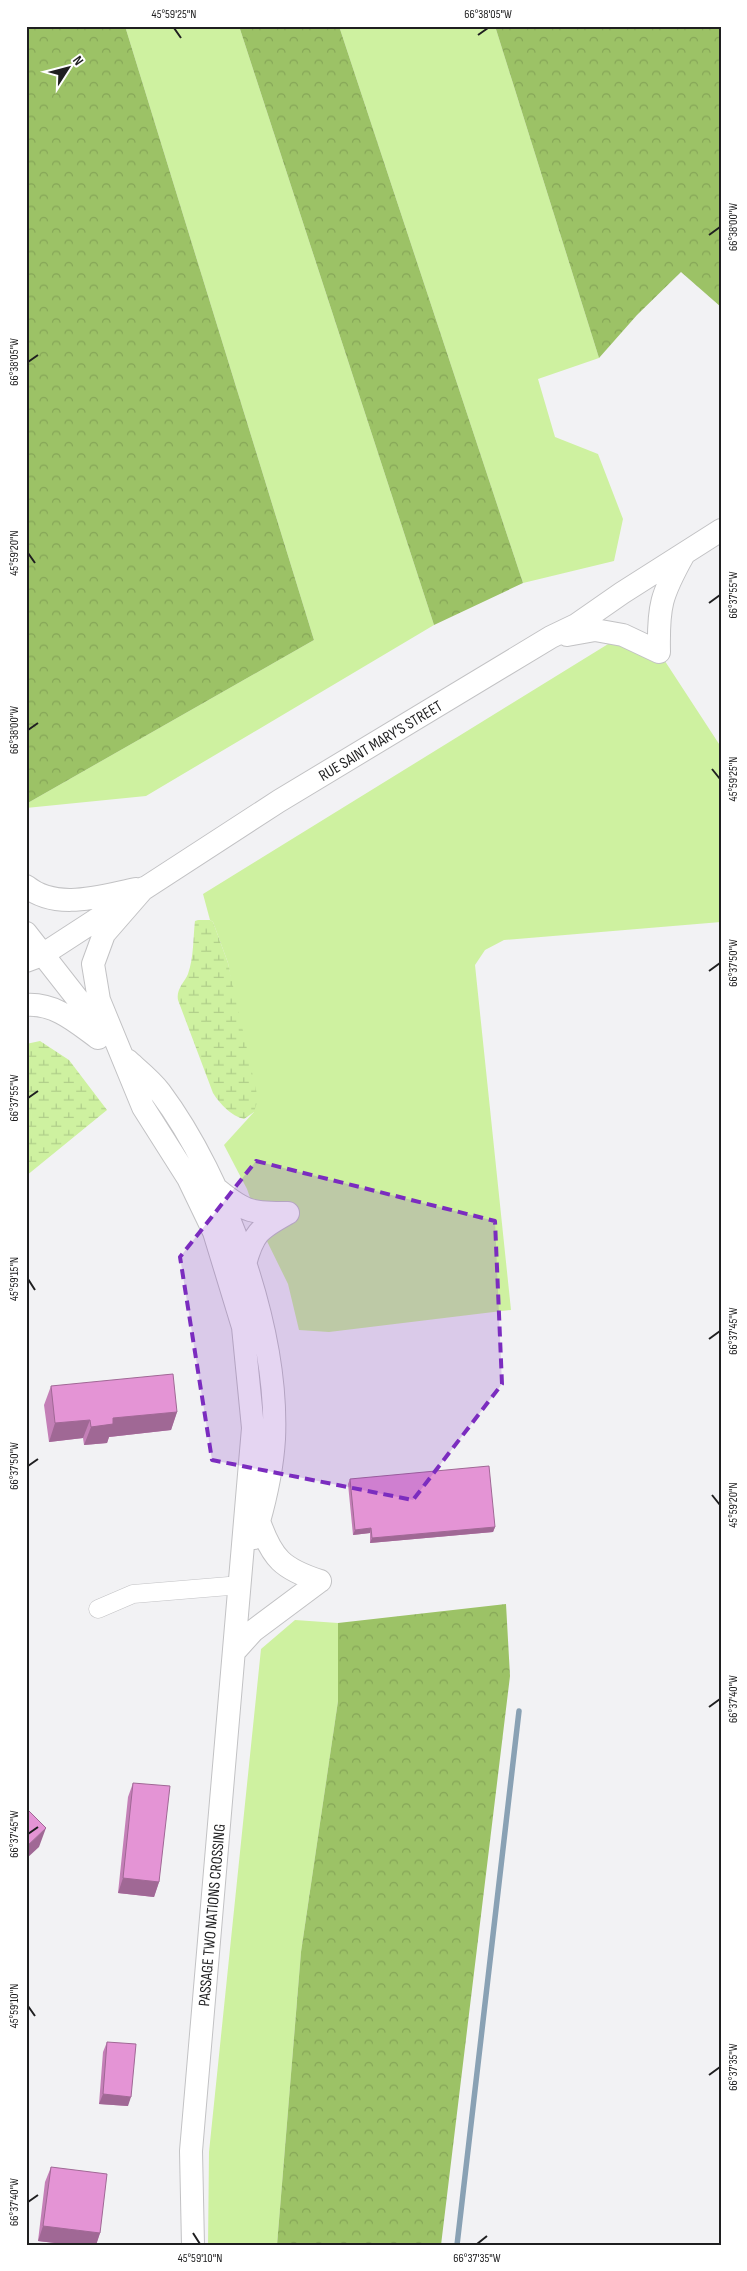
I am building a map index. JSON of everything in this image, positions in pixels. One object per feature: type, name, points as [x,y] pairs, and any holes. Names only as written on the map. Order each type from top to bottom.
[{"type":"main road","name":"RUE SAINT MARY'S STREET","points":[[26,977],[34,958],[288,796],[551,638],[576,625],[622,593],[721,530]]},
{"type":"main road","points":[[551,638],[595,630],[623,635],[659,652],[659,614],[666,586],[685,553]]},
{"type":"main road","points":[[26,886],[36,894],[74,901],[144,888]]},
{"type":"main road","points":[[120,1053],[99,1000],[93,964],[104,934],[144,888]]},
{"type":"main road","name":"PASSAGE TWO NATIONS CROSSING","points":[[26,933],[34,958],[120,1053],[159,1091],[197,1150],[218,1190],[245,1264],[260,1315],[269,1363],[274,1439],[267,1496],[241,1585]]},
{"type":"main road","points":[[26,1005],[34,1004],[57,1009],[120,1053]]},
{"type":"main road","name":"PASSAGE TWO NATIONS CROSSING","points":[[120,1053],[143,1107],[188,1178],[214,1232],[243,1327],[253,1428],[191,2151],[193,2245]]},
{"type":"main road","points":[[218,1190],[238,1207],[256,1212],[288,1213],[261,1229],[251,1242],[245,1264]]},
{"type":"main road","points":[[235,1651],[253,1631],[320,1581],[296,1573],[279,1560],[264,1536],[259,1521]]},
{"type":"street","points":[[98,1609],[133,1594],[241,1585]]},
{"type":"highlighted area","points":[[256,1161],[495,1221],[502,1384],[413,1500],[212,1460],[180,1257]]},
{"type":"green space","points":[[26,26],[125,26],[314,640],[26,804]]},
{"type":"green space","points":[[125,26],[239,26],[434,625],[146,796],[26,808],[26,804],[314,640]]},
{"type":"green space","points":[[239,26],[339,26],[523,583],[434,625]]},
{"type":"green space","points":[[339,26],[495,26],[599,358],[538,379],[555,437],[598,454],[623,519],[614,561],[523,583]]},
{"type":"green space","points":[[495,26],[721,26],[721,307],[681,272],[637,315],[599,358]]},
{"type":"green space","points":[[613,641],[659,652],[721,747],[721,922],[504,940],[485,950],[475,965],[511,1310],[329,1332],[299,1330],[288,1284],[261,1229],[247,1189],[224,1145],[254,1112],[228,963],[213,922],[210,920],[203,894]]},
{"type":"green space","points":[[210,920],[213,922],[228,963],[258,1099],[254,1112],[244,1119],[226,1109],[213,1093],[178,1000],[179,989],[190,968],[195,921]]},
{"type":"green space","points":[[40,1041],[69,1060],[107,1110],[26,1176],[26,1044]]},
{"type":"green space","points":[[506,1604],[510,1676],[441,2245],[277,2245],[301,1952],[338,1701],[338,1623]]},
{"type":"green space","points":[[295,1620],[338,1623],[338,1701],[301,1952],[277,2245],[208,2245],[209,2152],[261,1649]]},
{"type":"building","points":[[173,1374],[177,1412],[113,1418],[113,1424],[91,1427],[90,1420],[55,1423],[51,1386]]},
{"type":"building","points":[[489,1466],[495,1527],[372,1538],[371,1528],[355,1530],[350,1479]]},
{"type":"building","points":[[133,1783],[170,1786],[159,1882],[123,1878]]},
{"type":"building","points":[[26,1808],[46,1828],[26,1847]]},
{"type":"building","points":[[107,2042],[136,2044],[131,2097],[103,2094]]},
{"type":"building","points":[[51,2167],[107,2174],[100,2233],[43,2226]]},
{"type":"waterway","points":[[457,2245],[519,1711]]}]
